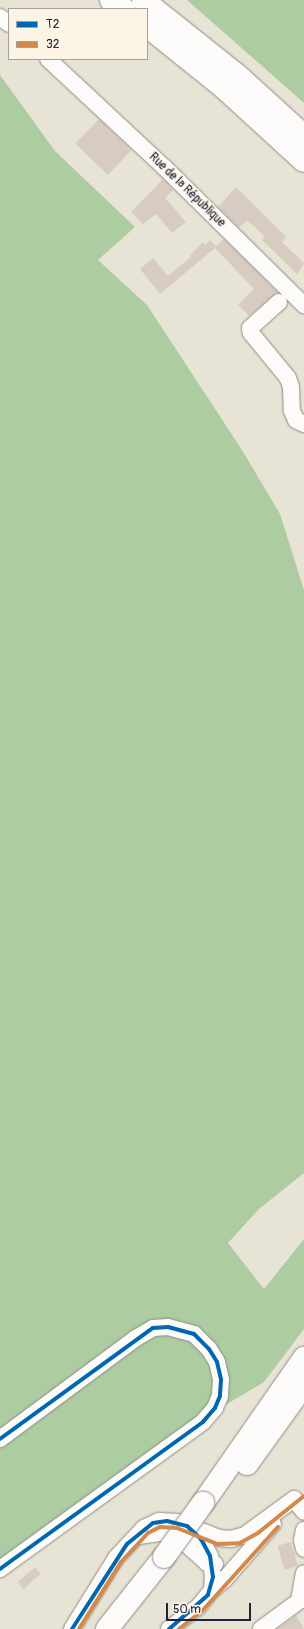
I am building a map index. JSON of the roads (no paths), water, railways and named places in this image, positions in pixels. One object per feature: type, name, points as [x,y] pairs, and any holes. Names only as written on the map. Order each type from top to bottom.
[{"type":"highway","points":[[111,0],[123,8]]},
{"type":"highway","points":[[143,0],[237,75],[304,136]]},
{"type":"highway","points":[[148,27],[224,88],[304,161]]},
{"type":"highway","points":[[208,1507],[304,1358]]},
{"type":"highway","points":[[123,1629],[208,1507],[304,1385]]},
{"type":"highway","points":[[107,1629],[169,1561]]},
{"type":"street","points":[[0,17],[8,23]]},
{"type":"street","name":"Rue de la République","points":[[49,60],[164,167],[304,305]]},
{"type":"street","points":[[279,302],[250,328],[251,333],[288,378],[291,387],[292,411],[296,420],[304,424]]},
{"type":"street","points":[[0,1439],[136,1338],[153,1328],[172,1328],[194,1334],[209,1349],[217,1362],[221,1380],[220,1396],[216,1408],[203,1422],[0,1569]]},
{"type":"street","points":[[299,1494],[304,1512]]},
{"type":"street","points":[[72,1629],[116,1558],[144,1528],[159,1521],[178,1522],[219,1538],[239,1538],[299,1494]]},
{"type":"street","points":[[169,1629],[199,1606],[212,1590],[225,1579],[299,1494]]},
{"type":"street","points":[[187,1526],[201,1538],[212,1564],[212,1590]]},
{"type":"street","points":[[304,1530],[302,1540],[304,1549]]},
{"type":"street","points":[[135,1537],[161,1533],[174,1536],[185,1543],[207,1563],[212,1564],[230,1563],[245,1556]]},
{"type":"street","points":[[260,1629],[302,1601],[304,1573]]}]
